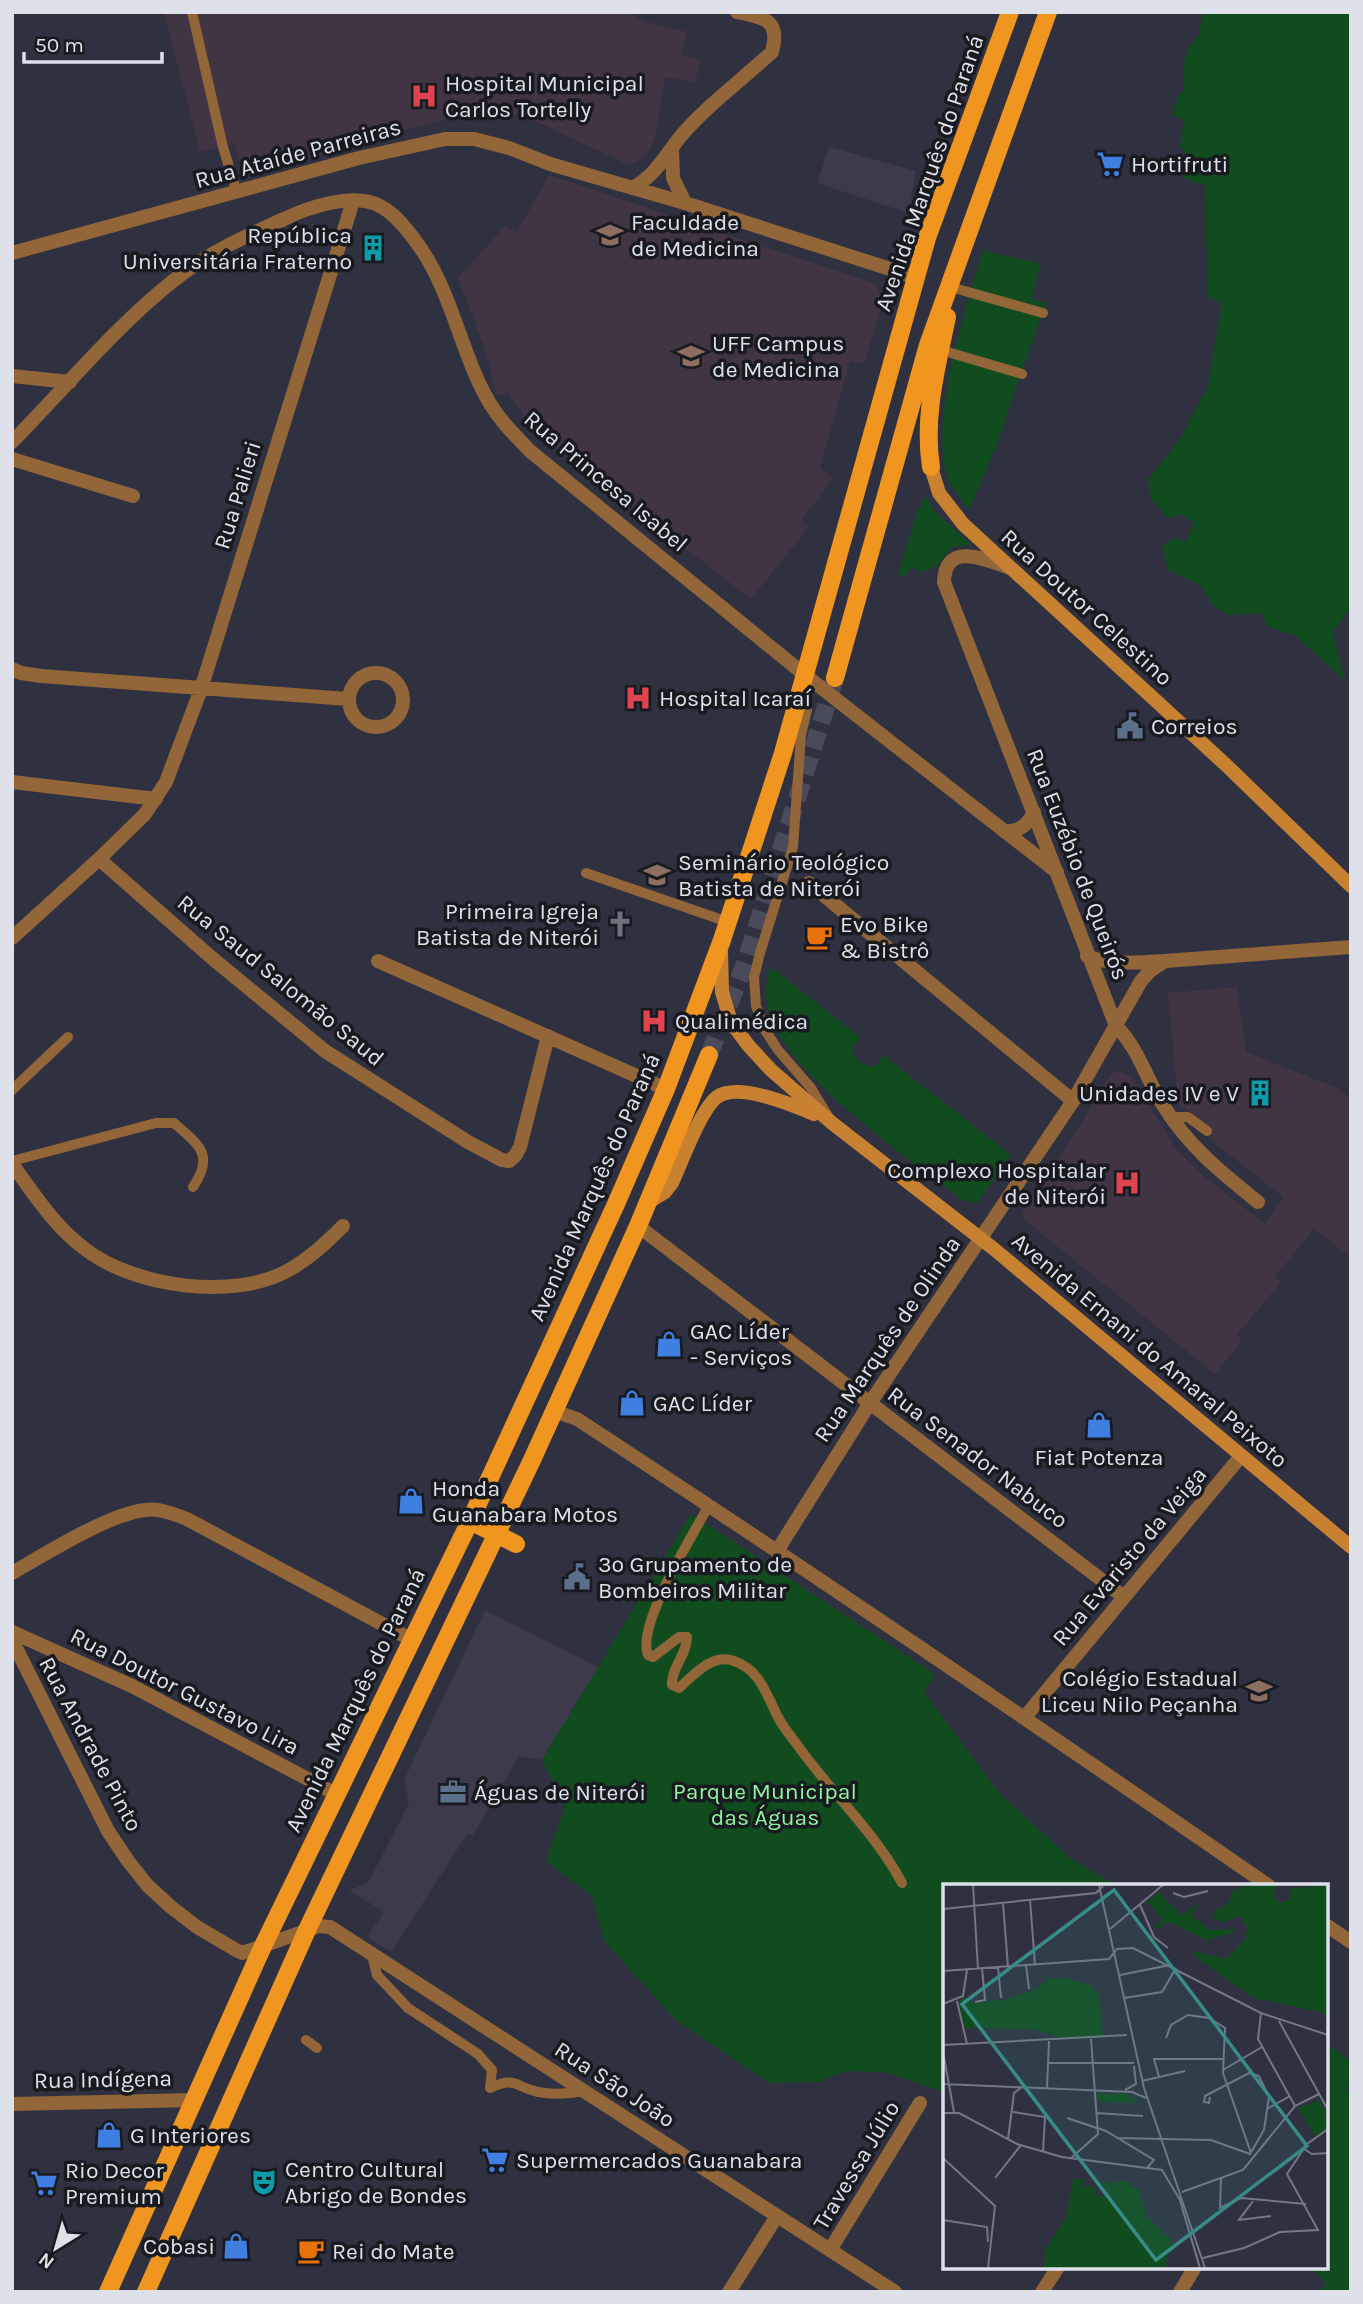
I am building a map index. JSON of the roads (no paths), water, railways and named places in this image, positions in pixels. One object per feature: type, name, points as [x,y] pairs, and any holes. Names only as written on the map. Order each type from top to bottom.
[{"type":"main road","name":"Avenida Marquês do Paraná","points":[[108,2292],[263,1946],[470,1521],[666,1088],[722,940],[806,675],[927,238],[1010,12]]},
{"type":"main road","points":[[835,678],[928,345],[1048,12]]},
{"type":"main road","points":[[930,467],[928,418],[965,242]]},
{"type":"main road","name":"Rua Doutor Celestino","points":[[930,467],[939,494],[963,524],[1226,765],[1351,886]]},
{"type":"main road","name":"Avenida Ernani do Amaral Peixoto","points":[[722,940],[722,992],[731,1022],[771,1070],[832,1122],[981,1239],[1351,1547]]},
{"type":"main road","points":[[146,2292],[307,1930],[498,1535],[638,1226],[709,1055]]},
{"type":"main road","points":[[647,1203],[665,1192],[672,1183],[707,1108],[718,1096],[737,1092],[762,1096],[794,1105],[832,1122]]},
{"type":"main road","points":[[527,1397],[554,1411]]},
{"type":"main road","points":[[470,1521],[516,1544]]},
{"type":"street","points":[[632,188],[645,182],[680,137],[772,52],[776,32],[770,23],[757,16],[737,12]]},
{"type":"street","name":"Rua Ataíde Parreiras","points":[[12,253],[359,158],[445,139],[474,139],[915,277]]},
{"type":"street","points":[[672,150],[673,178],[685,203]]},
{"type":"street","name":"Rua Princesa Isabel","points":[[12,442],[151,299],[208,257],[248,235],[323,203],[364,200],[381,206],[401,223],[416,242],[446,295],[489,403],[502,422],[530,451],[806,675],[1058,873]]},
{"type":"street","name":"Rua Palieri","points":[[12,938],[145,814],[166,782],[201,689],[353,201]]},
{"type":"street","points":[[12,376],[70,383]]},
{"type":"street","points":[[12,460],[133,496]]},
{"type":"street","name":"Rua Euzébio de Queirós","points":[[1010,568],[978,556],[964,555],[948,566],[944,582],[1058,873],[1087,956],[1116,1026],[1133,1045],[1149,1081],[1170,1117],[1202,1155],[1258,1202]]},
{"type":"street","points":[[12,669],[41,676],[348,699]]},
{"type":"street","points":[[12,782],[156,799]]},
{"type":"street","points":[[1005,832],[1021,829],[1028,824],[1034,812]]},
{"type":"street","name":"Rua Saud Salomão Saud","points":[[99,859],[212,958],[325,1051],[468,1143],[502,1160],[509,1161],[520,1147],[548,1036]]},
{"type":"street","points":[[809,883],[1073,1101]]},
{"type":"street","points":[[1087,956],[1110,962],[1165,961],[1351,947]]},
{"type":"street","points":[[377,961],[666,1088]]},
{"type":"street","name":"Rua Marquês de Olinda","points":[[777,1551],[870,1403],[1073,1101],[1140,981],[1165,961]]},
{"type":"street","points":[[12,1162],[62,1230],[87,1251],[115,1266],[179,1285],[227,1286],[257,1282],[288,1271],[317,1252],[343,1226]]},
{"type":"street","name":"Rua Senador Nabuco","points":[[638,1226],[1124,1597]]},
{"type":"street","points":[[554,1411],[577,1419],[709,1505],[1025,1717],[1266,1884]]},
{"type":"street","name":"Rua Evaristo da Veiga","points":[[1025,1717],[1241,1456]]},
{"type":"street","points":[[12,1573],[107,1522],[145,1510],[163,1511],[187,1519],[412,1640]]},
{"type":"street","name":"Rua Doutor Gustavo Lira","points":[[12,1632],[132,1686],[336,1794]]},
{"type":"street","name":"Rua Andrade Pinto","points":[[12,1640],[108,1831],[148,1886],[197,1927],[242,1953],[307,1930]]},
{"type":"street","name":"Rua São João","points":[[307,1930],[319,1926],[330,1927],[895,2292]]},
{"type":"street","points":[[1328,1926],[1351,1942]]},
{"type":"street","name":"Rua Indígena","points":[[12,2104],[194,2100]]},
{"type":"street","name":"Travessa Júlio","points":[[830,2250],[920,2103]]},
{"type":"street","points":[[729,2292],[777,2216]]},
{"type":"street","points":[[1042,2292],[1057,2269]]},
{"type":"street","points":[[1180,2292],[1194,2269]]},
{"type":"lane","points":[[192,12],[223,147],[237,193]]},
{"type":"lane","points":[[954,288],[1043,313]]},
{"type":"lane","points":[[941,350],[1022,374]]},
{"type":"lane","points":[[806,675],[807,710],[801,735],[793,847],[754,977],[756,1006],[765,1030],[778,1050],[811,1088],[832,1122]]},
{"type":"lane","points":[[586,873],[728,922]]},
{"type":"lane","points":[[12,1090],[68,1037]]},
{"type":"lane","points":[[1170,1117],[1188,1117],[1207,1130]]},
{"type":"lane","points":[[12,1162],[156,1123],[174,1123],[200,1148],[204,1163],[203,1172],[193,1187]]},
{"type":"lane","points":[[709,1505],[668,1579],[651,1619],[645,1647],[648,1655],[653,1657],[679,1637],[687,1637],[687,1646],[671,1677],[672,1685],[679,1688],[710,1662],[733,1660],[752,1671],[768,1692],[779,1720],[890,1861],[902,1883]]},
{"type":"lane","points":[[372,1955],[377,1975],[408,2008],[478,2054],[492,2070],[490,2088],[505,2081],[535,2091],[560,2095],[584,2091]]},
{"type":"lane","points":[[306,2040],[317,2048]]},
{"type":"tunnel","points":[[709,1055],[745,964],[835,678]]},
{"type":"place","name":"Hospital Municipal Carlos Tortelly","points":[[424,96]]},
{"type":"place","name":"Hortifruti","points":[[1110,164]]},
{"type":"place","name":"Faculdade de Medicina","points":[[610,235]]},
{"type":"place","name":"República Universitária Fraterno","points":[[373,248]]},
{"type":"place","name":"UFF Campus de Medicina","points":[[691,356]]},
{"type":"place","name":"Hospital Icaraí","points":[[638,698]]},
{"type":"place","name":"Correios","points":[[1130,726]]},
{"type":"place","name":"Seminário Teológico Batista de Niterói","points":[[657,875]]},
{"type":"place","name":"Primeira Igreja Batista de Niterói","points":[[620,924]]},
{"type":"place","name":"Evo Bike & Bistrô","points":[[819,937]]},
{"type":"place","name":"Qualimédica","points":[[654,1021]]},
{"type":"place","name":"Unidades IV e V","points":[[1260,1093]]},
{"type":"place","name":"Complexo Hospitalar de Niterói","points":[[1127,1183]]},
{"type":"place","name":"GAC Líder - Serviços","points":[[669,1344]]},
{"type":"place","name":"GAC Líder","points":[[632,1403]]},
{"type":"place","name":"Fiat Potenza","points":[[1099,1425]]},
{"type":"place","name":"Honda Guanabara Motos","points":[[411,1501]]},
{"type":"place","name":"3º Grupamento de Bombeiros Militar","points":[[577,1577]]},
{"type":"place","name":"Colégio Estadual Liceu Nilo Peçanha","points":[[1259,1691]]},
{"type":"place","name":"Águas de Niterói","points":[[453,1792]]},
{"type":"place","name":"G Interiores","points":[[109,2135]]},
{"type":"place","name":"Supermercados Guanabara","points":[[495,2160]]},
{"type":"place","name":"Centro Cultural Abrigo de Bondes","points":[[264,2182]]},
{"type":"place","name":"Rio Decor Premium","points":[[44,2183]]},
{"type":"place","name":"Cobasi","points":[[236,2246]]},
{"type":"place","name":"Rei do Mate","points":[[311,2251]]},
{"type":"park label","name":"Parque Municipal das Águas","points":[[765,1804]]}]
